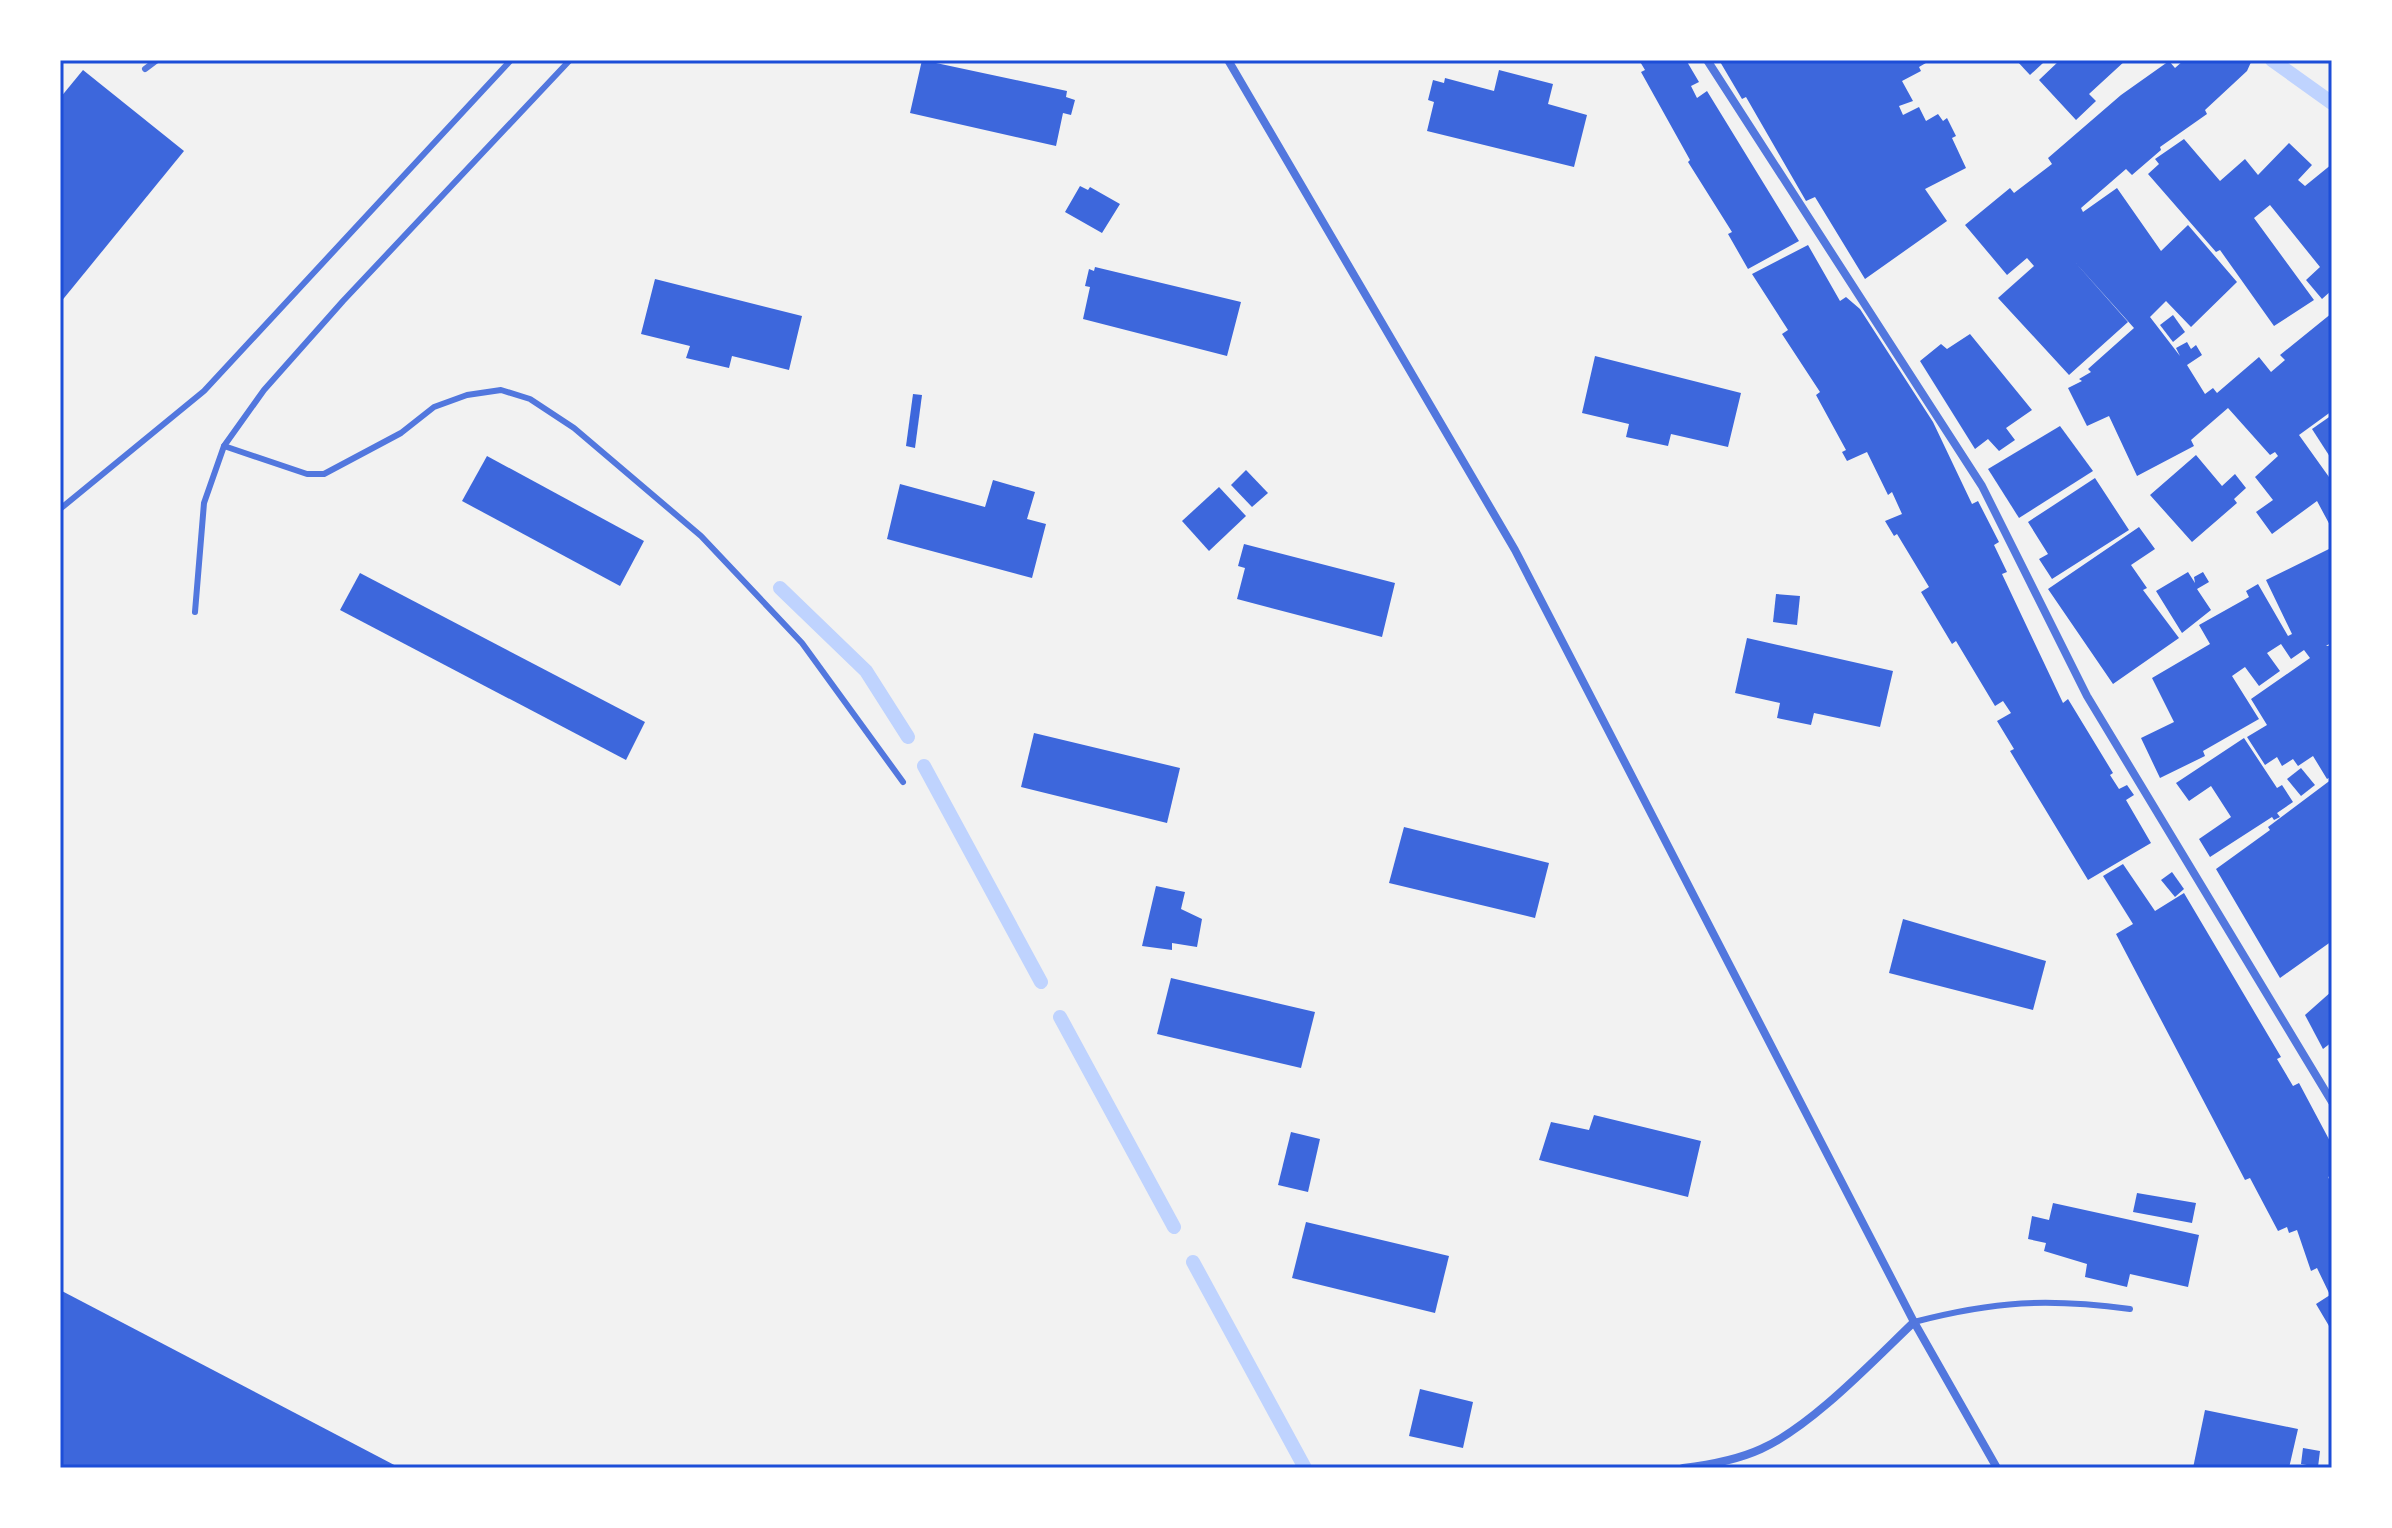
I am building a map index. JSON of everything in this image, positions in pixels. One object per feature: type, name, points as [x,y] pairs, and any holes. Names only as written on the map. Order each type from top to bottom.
[{"type":"street","points":[[1228,60],[1515,550],[1914,1322],[1997,1468]]},
{"type":"street","points":[[1707,60],[1982,486],[2087,696],[2332,1102]]},
{"type":"street","points":[[1683,1468],[1711,1465],[1762,1449],[1858,1376],[1914,1322]]},
{"type":"lane","points":[[145,69],[157,60]]},
{"type":"lane","points":[[500,60],[509,62]]},
{"type":"lane","points":[[195,612],[204,503],[224,446],[264,390],[343,301],[570,60]]},
{"type":"lane","points":[[60,509],[204,391],[509,62]]},
{"type":"lane","points":[[224,446],[307,474],[324,474],[401,433],[434,407],[467,395],[501,390],[530,399],[574,428],[701,536],[802,643],[903,782]]},
{"type":"lane","points":[[1914,1322],[1965,1309],[2014,1303],[2065,1300],[2130,1309]]},
{"type":"building","points":[[922,60],[1067,91],[1066,97],[1075,100],[1071,115],[1063,113],[1056,146],[910,113]]},
{"type":"building","points":[[1639,60],[1686,60],[1699,82],[1691,86],[1697,98],[1707,91],[1799,241],[1748,269],[1728,234],[1732,232],[1688,162],[1690,160],[1641,72],[1645,70]]},
{"type":"building","points":[[1719,60],[1931,60],[1919,67],[1921,71],[1902,81],[1913,101],[1899,106],[1903,115],[1919,107],[1926,121],[1938,114],[1943,121],[1947,118],[1956,136],[1952,138],[1966,168],[1925,189],[1947,221],[1865,279],[1815,197],[1806,201],[1746,97],[1742,99]]},
{"type":"building","points":[[2016,60],[2041,60],[2043,63],[2030,75]]},
{"type":"building","points":[[2060,60],[2126,60],[2089,94],[2096,101],[2076,120],[2039,80]]},
{"type":"building","points":[[2184,60],[2252,60],[2247,71],[2205,110],[2207,114],[2160,147],[2161,150],[2132,175],[2126,169],[2081,208],[2083,212],[2117,188],[2161,251],[2188,225],[2237,282],[2191,327],[2166,301],[2150,317],[2180,356],[2176,348],[2187,342],[2191,349],[2196,345],[2202,355],[2187,365],[2205,394],[2213,388],[2217,393],[2259,357],[2271,372],[2285,360],[2280,355],[2332,313],[2332,411],[2299,435],[2329,477],[2332,476],[2332,529],[2317,501],[2272,534],[2256,512],[2273,500],[2255,477],[2278,456],[2275,452],[2270,455],[2228,408],[2191,440],[2194,446],[2137,476],[2109,416],[2087,426],[2068,388],[2082,381],[2079,379],[2091,372],[2088,369],[2134,328],[2074,261],[2128,322],[2069,375],[1998,298],[2034,266],[2027,258],[2007,275],[1965,225],[2010,188],[2014,193],[2052,164],[2048,158],[2121,95],[2169,61],[2175,68]]},
{"type":"building","points":[[83,70],[184,151],[60,303],[60,98]]},
{"type":"building","points":[[1499,70],[1553,84],[1548,104],[1587,115],[1574,167],[1427,131],[1434,102],[1428,100],[1433,80],[1444,83],[1445,78],[1494,91]]},
{"type":"building","points":[[2184,139],[2220,181],[2245,159],[2258,175],[2289,143],[2312,165],[2298,180],[2305,186],[2332,164],[2332,290],[2322,299],[2306,280],[2320,267],[2270,205],[2254,218],[2314,300],[2274,326],[2220,250],[2216,252],[2148,174],[2159,164],[2155,159]]},
{"type":"building","points":[[1080,186],[1088,190],[1090,187],[1120,204],[1102,233],[1065,212]]},
{"type":"building","points":[[1808,245],[1840,301],[1846,297],[1860,309],[1933,422],[1972,504],[1978,501],[1999,542],[1994,545],[2007,572],[2002,574],[2063,703],[2068,699],[2113,773],[2110,775],[2119,789],[2127,785],[2134,795],[2126,800],[2151,843],[2088,880],[2010,751],[2014,749],[1997,721],[2011,713],[2003,701],[1995,706],[1956,641],[1952,644],[1921,592],[1929,587],[1897,534],[1894,536],[1885,521],[1902,514],[1892,492],[1888,495],[1867,452],[1847,461],[1842,452],[1846,450],[1816,395],[1820,392],[1782,334],[1788,330],[1752,274]]},
{"type":"building","points":[[1095,267],[1241,302],[1227,356],[1083,319],[1090,287],[1085,286],[1089,269],[1094,271]]},
{"type":"building","points":[[655,279],[802,316],[789,370],[732,356],[729,368],[686,358],[690,346],[641,334]]},
{"type":"building","points":[[2173,315],[2185,332],[2173,342],[2160,325]]},
{"type":"building","points":[[1970,334],[2032,410],[2006,428],[2015,440],[1999,451],[1988,439],[1975,449],[1920,361],[1941,344],[1947,349]]},
{"type":"building","points":[[1595,356],[1741,393],[1728,447],[1671,434],[1668,446],[1626,437],[1629,424],[1582,413]]},
{"type":"building","points":[[913,394],[922,395],[915,448],[906,446]]},
{"type":"building","points":[[2332,415],[2332,460],[2312,429]]},
{"type":"building","points":[[2060,426],[2093,471],[2019,518],[1988,469]]},
{"type":"building","points":[[2196,455],[2222,486],[2235,474],[2246,488],[2234,499],[2237,503],[2192,542],[2150,495]]},
{"type":"building","points":[[487,456],[644,541],[620,586],[462,501]]},
{"type":"building","points":[[1246,470],[1268,493],[1252,507],[1231,485]]},
{"type":"building","points":[[2095,478],[2129,530],[2052,579],[2039,559],[2048,554],[2028,522]]},
{"type":"building","points":[[993,480],[1035,492],[1027,519],[1046,524],[1032,578],[887,539],[900,484],[985,507]]},
{"type":"building","points":[[1219,487],[1246,516],[1209,551],[1182,521]]},
{"type":"building","points":[[2139,527],[2155,549],[2131,565],[2147,588],[2143,590],[2179,638],[2113,684],[2048,589]]},
{"type":"building","points":[[1244,544],[1395,583],[1382,637],[1237,599],[1245,568],[1238,566]]},
{"type":"building","points":[[2329,549],[2332,642],[2326,646],[2332,646],[2332,776],[2327,779],[2313,756],[2298,766],[2293,759],[2282,766],[2277,757],[2265,765],[2247,737],[2267,725],[2251,699],[2310,658],[2304,650],[2291,659],[2281,644],[2267,653],[2280,671],[2259,686],[2245,667],[2232,676],[2259,719],[2203,751],[2205,756],[2160,778],[2141,738],[2174,722],[2152,678],[2210,644],[2199,625],[2249,597],[2246,591],[2258,584],[2288,636],[2292,634],[2266,580]]},
{"type":"building","points":[[2188,572],[2195,583],[2194,577],[2203,572],[2209,582],[2197,589],[2211,610],[2182,633],[2156,591]]},
{"type":"building","points":[[360,573],[645,722],[626,760],[340,610]]},
{"type":"building","points":[[1776,594],[1800,596],[1797,625],[1773,622]]},
{"type":"building","points":[[1747,638],[1893,671],[1880,727],[1814,713],[1811,725],[1777,718],[1780,703],[1735,693]]},
{"type":"building","points":[[1034,733],[1180,768],[1167,823],[1021,787]]},
{"type":"building","points":[[2244,738],[2277,788],[2282,785],[2293,802],[2277,813],[2280,817],[2274,820],[2272,817],[2210,857],[2199,839],[2231,817],[2211,786],[2189,801],[2176,783]]},
{"type":"building","points":[[2301,768],[2315,785],[2301,796],[2287,779]]},
{"type":"building","points":[[2332,779],[2332,941],[2280,978],[2216,869]]},
{"type":"building","points":[[1404,827],[1549,863],[1535,918],[1389,883]]},
{"type":"building","points":[[2123,864],[2155,911],[2184,893],[2281,1057],[2277,1059],[2293,1086],[2299,1083],[2332,1145],[2332,1175],[2328,1177],[2332,1185],[2332,1324],[2329,1326],[2316,1304],[2330,1295],[2317,1268],[2311,1271],[2297,1230],[2289,1233],[2287,1227],[2278,1231],[2250,1178],[2245,1180],[2116,934],[2133,924],[2103,876]]},
{"type":"building","points":[[2172,872],[2184,889],[2175,897],[2161,880]]},
{"type":"building","points":[[1156,886],[1185,892],[1181,909],[1202,919],[1197,947],[1172,943],[1172,950],[1142,946]]},
{"type":"building","points":[[1903,919],[2046,961],[2033,1010],[1889,973]]},
{"type":"building","points":[[1171,978],[1315,1012],[1301,1068],[1157,1034]]},
{"type":"building","points":[[2332,991],[2332,1042],[2323,1049],[2305,1015]]},
{"type":"building","points":[[1594,1115],[1701,1141],[1688,1197],[1539,1160],[1551,1122],[1589,1130]]},
{"type":"building","points":[[1291,1132],[1320,1139],[1308,1192],[1278,1185]]},
{"type":"building","points":[[2137,1193],[2196,1203],[2192,1223],[2133,1212]]},
{"type":"building","points":[[2053,1203],[2199,1235],[2188,1287],[2130,1274],[2127,1287],[2085,1277],[2087,1264],[2044,1251],[2046,1243],[2028,1239],[2032,1216],[2049,1220]]},
{"type":"building","points":[[1306,1222],[1449,1256],[1435,1313],[1292,1278]]},
{"type":"building","points":[[60,1290],[400,1468],[60,1468]]},
{"type":"building","points":[[1420,1389],[1473,1402],[1463,1448],[1409,1436]]},
{"type":"building","points":[[2205,1410],[2298,1429],[2289,1468],[2193,1468]]},
{"type":"building","points":[[2303,1448],[2320,1451],[2318,1467],[2301,1464]]},
{"type":"waterway","points":[[2272,60],[2332,103]]},
{"type":"waterway","points":[[780,588],[866,671],[908,737]]},
{"type":"waterway","points":[[924,766],[1041,982]]},
{"type":"waterway","points":[[1060,1017],[1174,1227]]},
{"type":"waterway","points":[[1193,1262],[1305,1468]]}]
